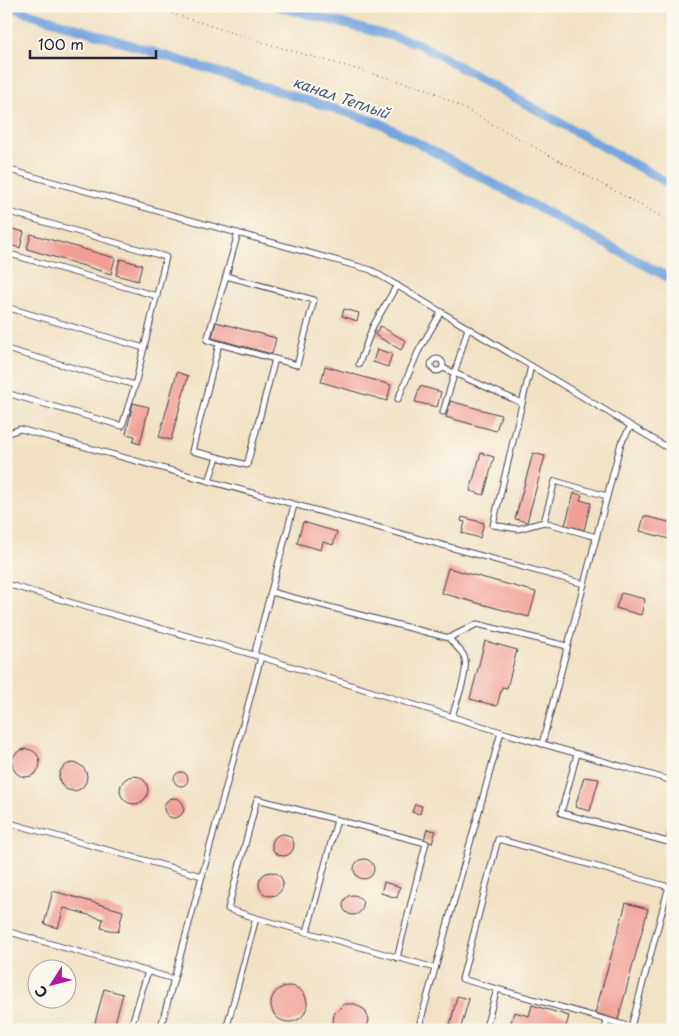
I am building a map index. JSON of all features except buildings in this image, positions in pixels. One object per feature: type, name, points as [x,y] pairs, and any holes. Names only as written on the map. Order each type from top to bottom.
[{"type":"lane","points":[[6,169],[371,270],[673,451]]},
{"type":"lane","points":[[6,211],[166,258],[135,385],[122,426],[6,393]]},
{"type":"lane","points":[[226,276],[314,300],[297,365],[207,340],[238,233]]},
{"type":"lane","points":[[6,254],[157,296]]},
{"type":"lane","points":[[359,364],[373,326],[397,285]]},
{"type":"lane","points":[[6,308],[144,348]]},
{"type":"lane","points":[[398,398],[418,352],[441,312]]},
{"type":"lane","points":[[443,412],[468,328]]},
{"type":"lane","points":[[219,344],[192,450],[217,458],[247,465],[275,360]]},
{"type":"lane","points":[[6,350],[135,385]]},
{"type":"lane","points":[[531,366],[493,525],[518,529],[544,522],[596,537]]},
{"type":"lane","points":[[443,368],[522,403]]},
{"type":"lane","points":[[542,744],[621,443],[631,426]]},
{"type":"lane","points":[[6,434],[20,429],[584,584]]},
{"type":"lane","points":[[209,482],[217,458]]},
{"type":"lane","points":[[544,522],[555,481],[607,496]]},
{"type":"lane","points":[[254,655],[294,505]]},
{"type":"lane","points":[[6,584],[261,657],[501,732],[673,781]]},
{"type":"lane","points":[[270,592],[449,638],[477,624],[567,646]]},
{"type":"lane","points":[[449,638],[454,647],[464,654],[466,664],[452,717]]},
{"type":"lane","points":[[160,1030],[261,657]]},
{"type":"lane","points":[[418,1030],[501,732]]},
{"type":"lane","points":[[577,754],[561,813],[668,842],[673,827]]},
{"type":"lane","points":[[397,958],[426,843],[257,799],[228,909],[256,918],[397,958],[435,968]]},
{"type":"lane","points":[[307,932],[337,820]]},
{"type":"lane","points":[[6,822],[202,876]]},
{"type":"lane","points":[[631,1027],[671,887],[498,839],[462,979],[496,989],[607,1020],[631,1027],[642,1030]]},
{"type":"lane","points":[[226,1030],[256,918]]},
{"type":"lane","points":[[6,931],[174,979]]},
{"type":"lane","points":[[130,1030],[148,971]]},
{"type":"lane","points":[[485,1030],[496,989]]},
{"type":"lane","points":[[605,1030],[607,1020]]},
{"type":"path","points":[[148,6],[268,44],[430,90],[673,223]]},
{"type":"waterway","name":"канал Теплый","points":[[6,6],[380,123],[673,280]]},
{"type":"waterway","name":"канал Теплый","points":[[276,6],[417,43],[673,186]]}]
